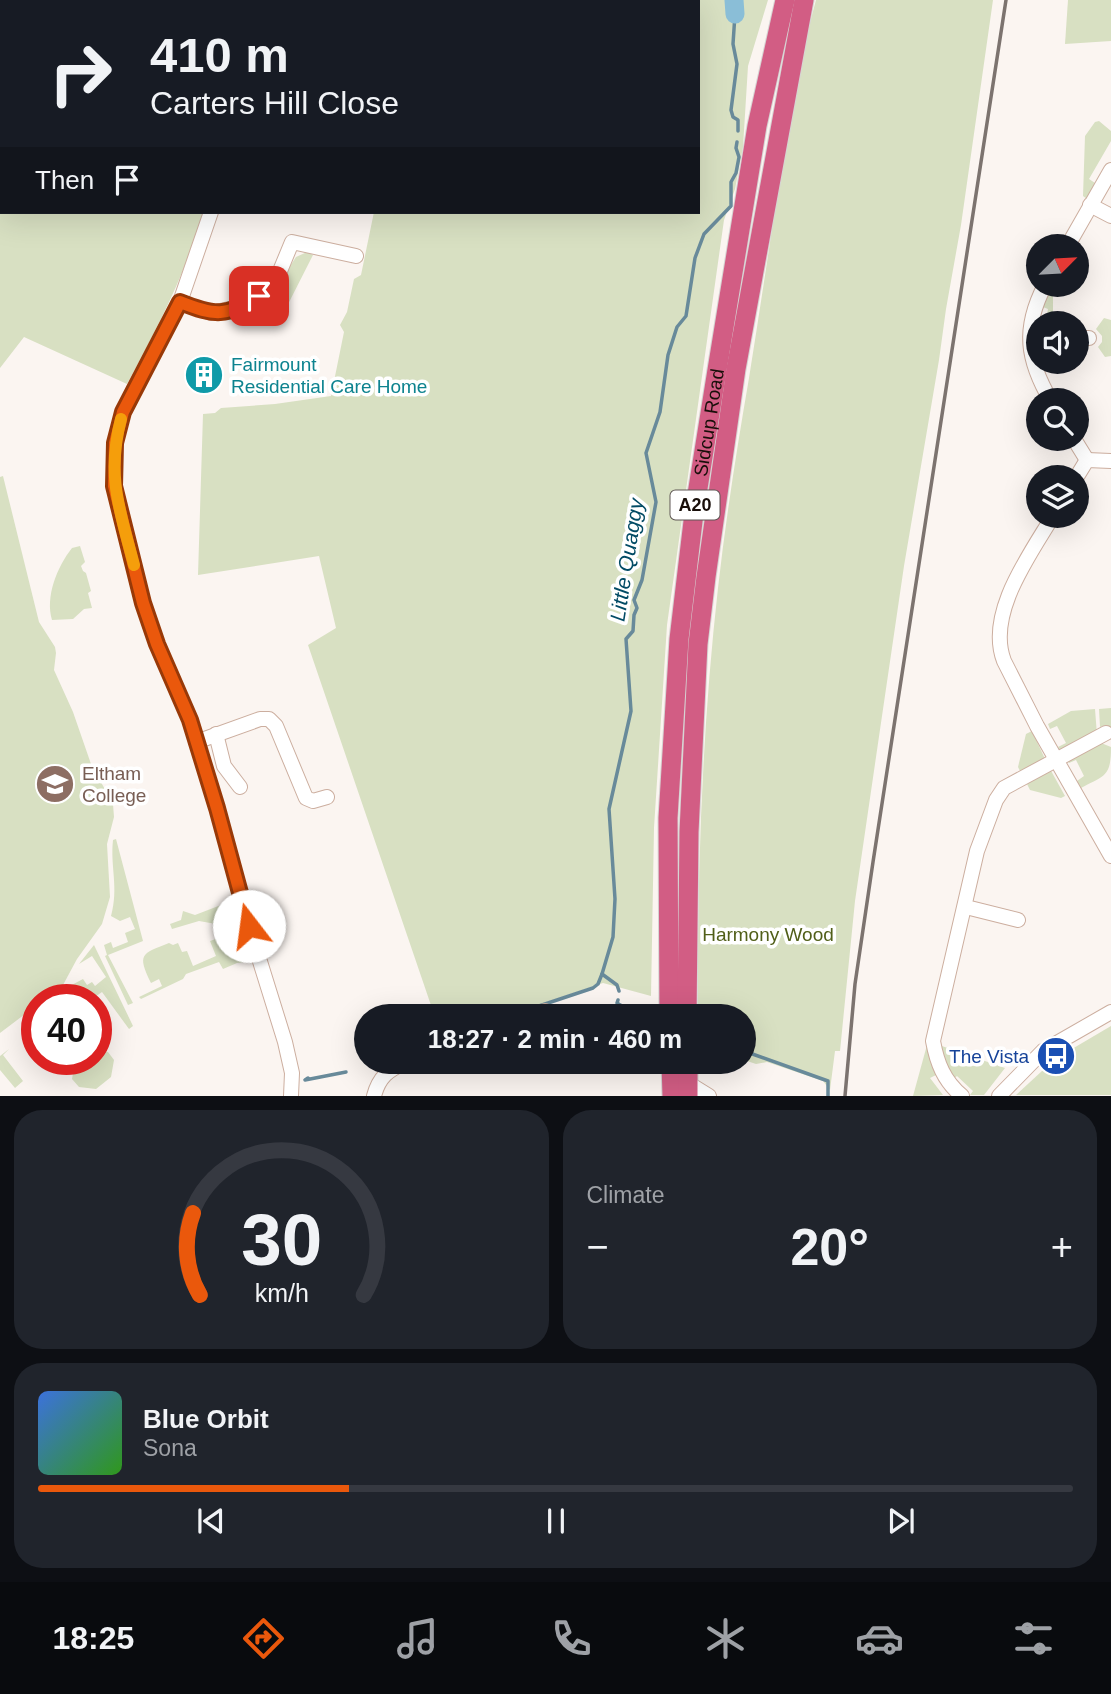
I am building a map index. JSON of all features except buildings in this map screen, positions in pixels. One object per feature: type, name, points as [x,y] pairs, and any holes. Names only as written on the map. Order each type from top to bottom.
[{"type":"highway","name":"Sidcup Road","points":[[669,1004],[668,818],[682,614],[694,513],[755,138],[785,0]]},
{"type":"highway","name":"Sidcup Road","points":[[687,1004],[689,832],[698,644],[736,369],[804,0]]},
{"type":"highway","points":[[671,1074],[672,1096]]},
{"type":"street","points":[[1074,234],[1111,170]]},
{"type":"street","points":[[1090,205],[1111,216]]},
{"type":"street","points":[[210,214],[180,302],[124,410],[115,443],[114,486],[143,603],[196,742],[285,1042],[292,1073],[291,1096]]},
{"type":"street","points":[[180,302],[212,313],[243,306],[259,296],[280,271],[292,242],[356,256]]},
{"type":"street","points":[[1081,451],[1087,460]]},
{"type":"street","points":[[1087,460],[1111,461]]},
{"type":"street","points":[[1084,465],[1087,460]]},
{"type":"street","points":[[1046,528],[1001,612],[999,642],[1003,661],[1111,856]]},
{"type":"street","points":[[196,742],[260,719],[269,719],[276,726],[306,797],[313,801],[327,797]]},
{"type":"street","points":[[962,1096],[950,1086],[937,1062],[933,1041],[977,851],[996,800],[1004,788],[1105,733]]},
{"type":"street","points":[[216,734],[225,766],[240,787]]},
{"type":"street","points":[[966,907],[1018,920]]},
{"type":"street","points":[[999,1096],[1043,1051],[1111,1012]]},
{"type":"street","points":[[374,1096],[378,1082],[384,1074]]},
{"type":"street","points":[[688,1089],[709,1096]]},
{"type":"green space","points":[[700,0],[768,0],[748,66],[743,147],[735,189],[724,220],[667,625],[654,828],[651,996],[603,983],[541,1004],[431,1004],[308,645],[336,628],[319,556],[198,575],[203,414],[215,413],[221,408],[331,396],[344,332],[340,325],[347,312],[354,279],[361,275],[374,214],[700,214]]},
{"type":"green space","name":"Harmony Wood","points":[[816,0],[993,0],[961,225],[904,566],[855,901],[840,1051],[835,1051],[830,1090],[823,1081],[767,1062],[756,1064],[756,1004],[698,1004],[702,802],[718,588],[732,483],[800,60]]},
{"type":"green space","points":[[1068,0],[1111,0],[1111,41],[1065,44]]},
{"type":"green space","points":[[1099,121],[1111,131],[1111,141],[1089,179],[1095,183],[1087,199],[1083,196],[1085,136],[1095,122]]},
{"type":"green space","points":[[0,214],[202,214],[179,279],[127,384],[24,337],[0,368]]},
{"type":"green space","points":[[307,252],[313,255],[280,320],[263,322],[255,308],[271,295],[296,257]]},
{"type":"green space","points":[[1047,298],[1053,298],[1053,311],[1043,307]]},
{"type":"green space","points":[[1104,318],[1111,320],[1111,356],[1105,357],[1098,347],[1102,336],[1096,329]]},
{"type":"green space","points":[[3,476],[39,622],[55,647],[54,670],[73,712],[91,764],[113,804],[114,817],[107,844],[110,897],[102,924],[77,959],[64,984],[21,984],[21,1017],[0,1033],[0,477]]},
{"type":"green space","points":[[80,546],[85,562],[81,566],[91,591],[88,593],[92,608],[84,609],[73,619],[52,620],[51,592],[57,573],[72,548]]},
{"type":"green space","points":[[1111,708],[1111,728],[1106,725],[1100,727],[1099,709]]},
{"type":"green space","points":[[1095,709],[1097,735],[1062,753],[1058,747],[1066,743],[1057,726],[1050,729],[1048,724],[1071,711]]},
{"type":"green space","points":[[1032,731],[1045,759],[1021,773],[1018,767],[1026,734]]},
{"type":"green space","points":[[1101,743],[1111,747],[1108,770],[1081,788],[1077,781],[1084,776],[1076,760],[1069,763],[1068,761]]},
{"type":"green space","points":[[1050,769],[1065,796],[1061,798],[1030,790],[1026,782]]},
{"type":"green space","points":[[116,839],[143,941],[108,955],[133,1003],[128,1005],[105,956],[104,945],[111,942],[113,948],[128,942],[125,933],[135,929],[130,917],[120,921],[111,916],[114,896],[113,840]]},
{"type":"green space","points":[[234,900],[240,924],[222,926],[216,921],[216,924],[199,921],[172,929],[170,924],[181,920],[183,911],[195,915]]},
{"type":"green space","points":[[239,931],[245,934],[252,961],[223,969],[219,962],[186,974],[183,979],[141,999],[139,997],[162,986],[159,979],[151,983],[143,960],[147,953],[169,943],[178,943],[182,952],[187,951],[193,966],[216,956],[210,941]]},
{"type":"green space","points":[[94,945],[133,1026],[129,1029],[112,1006],[112,984],[97,984],[106,977],[92,956],[79,964]]},
{"type":"green space","points":[[83,979],[86,984],[74,984]]},
{"type":"green space","points":[[1111,1026],[1111,1095],[1016,1095],[1055,1059]]},
{"type":"green space","points":[[927,1045],[936,1075],[930,1078],[943,1095],[913,1096]]},
{"type":"green space","points":[[939,1045],[1005,1068],[984,1095],[970,1095],[973,1091],[957,1076],[952,1080]]},
{"type":"green space","points":[[9,1049],[3,1055],[23,1081],[15,1088],[0,1070],[0,1056]]},
{"type":"green space","points":[[73,1075],[111,1075],[96,1089],[79,1087],[72,1079]]},
{"type":"waterway","points":[[734,0],[735,14]]},
{"type":"waterway","points":[[735,14],[733,44],[737,64],[731,110],[733,117],[738,120],[738,131]]},
{"type":"waterway","name":"Little Quaggy","points":[[619,991],[617,985],[602,974],[613,937],[615,899],[609,809],[631,711],[626,639],[633,631],[637,608],[634,600],[642,580],[656,502],[646,453],[660,412],[668,355],[677,327],[686,316],[695,258],[704,234],[731,206],[731,182],[739,157],[737,142]]},
{"type":"waterway","points":[[545,1004],[593,988],[602,974]]},
{"type":"waterway","name":"Little Quaggy","points":[[618,1000],[619,1004]]},
{"type":"waterway","name":"Little Quaggy","points":[[756,1055],[828,1081],[828,1096]]},
{"type":"waterway","points":[[308,1078],[305,1080],[346,1072]]},
{"type":"railway","points":[[845,1096],[855,984],[1006,0]]},
{"type":"slow traffic","points":[[121,419],[115,443],[114,486],[134,565]]},
{"type":"place","name":"Fairmount Residential Care Home","points":[[204,375]]},
{"type":"place","name":"Eltham College","points":[[55,784]]},
{"type":"place","name":"The Vista","points":[[1056,1056]]},
{"type":"route","points":[[249,926],[190,720],[157,644],[143,603],[114,486],[113,465],[115,443],[124,410],[180,302],[212,313],[243,306],[259,296]]}]
